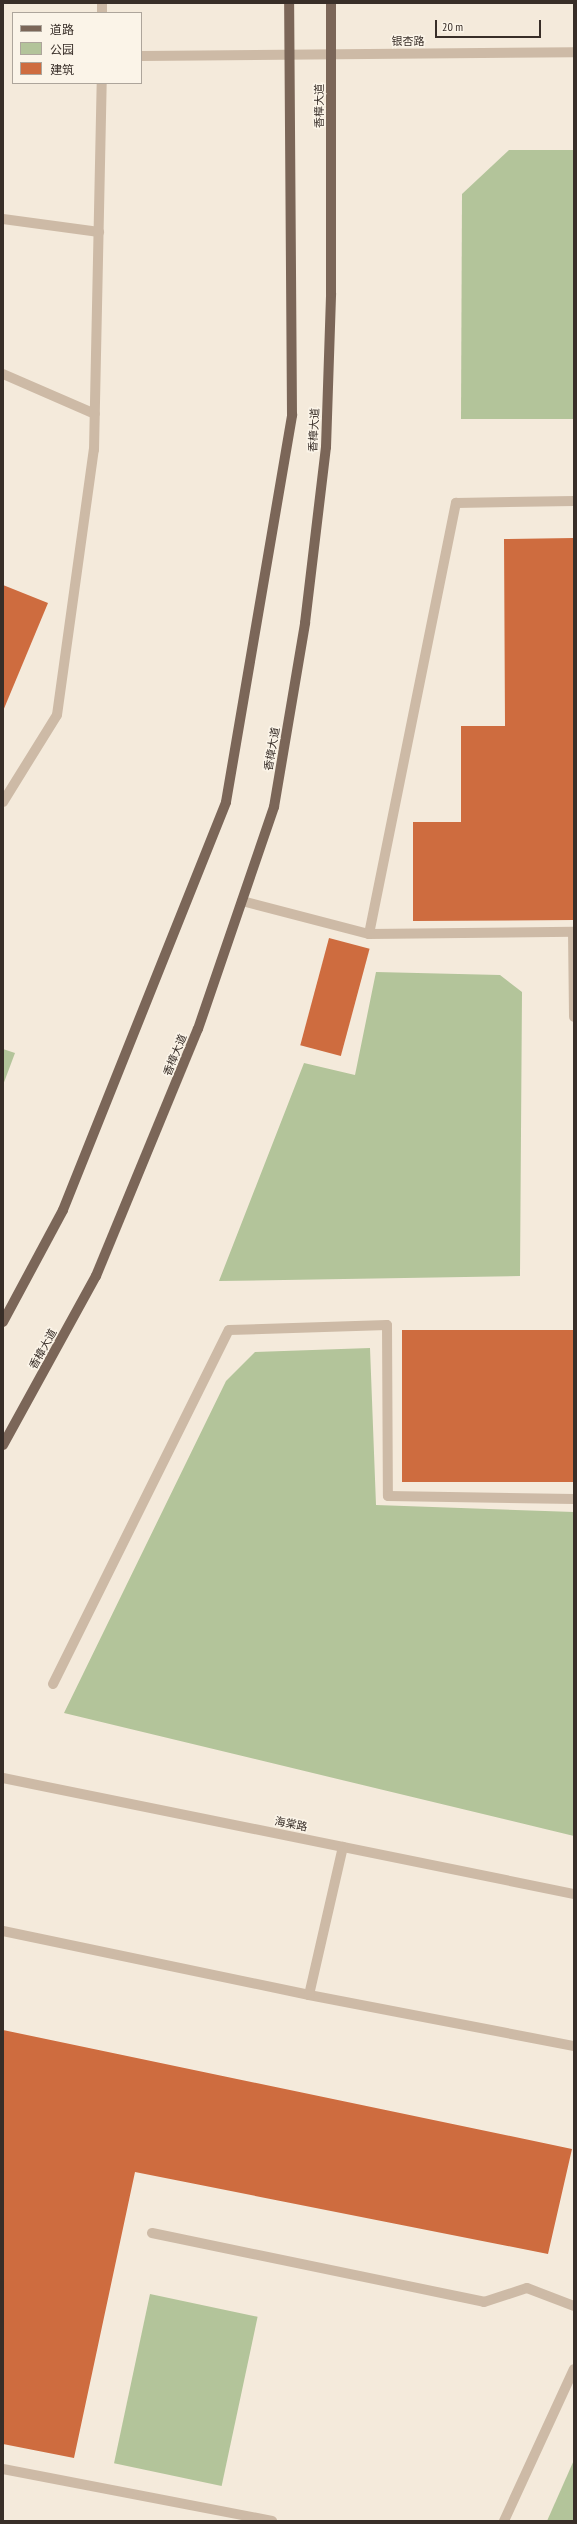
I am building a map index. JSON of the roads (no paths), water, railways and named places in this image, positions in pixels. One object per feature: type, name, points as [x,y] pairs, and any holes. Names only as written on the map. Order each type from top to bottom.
[{"type":"main road","name":"香樟大道","points":[[3,1322],[63,1210],[226,802],[292,415],[289,3]]},
{"type":"main road","name":"香樟大道","points":[[3,1445],[96,1276],[198,1029],[274,806],[305,622],[326,447],[331,293],[331,3]]},
{"type":"street","name":"银杏路","points":[[142,56],[574,52]]},
{"type":"street","points":[[3,802],[57,714],[94,450],[102,84]]},
{"type":"street","points":[[3,219],[99,232]]},
{"type":"street","points":[[3,374],[95,414]]},
{"type":"street","points":[[370,934],[456,503],[574,501]]},
{"type":"street","points":[[242,901],[370,934],[574,932],[574,1017]]},
{"type":"street","points":[[53,1684],[229,1330],[387,1325],[388,1496],[574,1498]]},
{"type":"street","name":"海棠路","points":[[3,1778],[574,1894]]},
{"type":"street","points":[[309,1995],[343,1847]]},
{"type":"street","points":[[3,1931],[309,1995],[574,2046]]},
{"type":"street","points":[[152,2233],[484,2302],[526,2288],[574,2306]]},
{"type":"street","points":[[504,2521],[574,2369]]},
{"type":"street","points":[[3,2469],[272,2521]]}]
